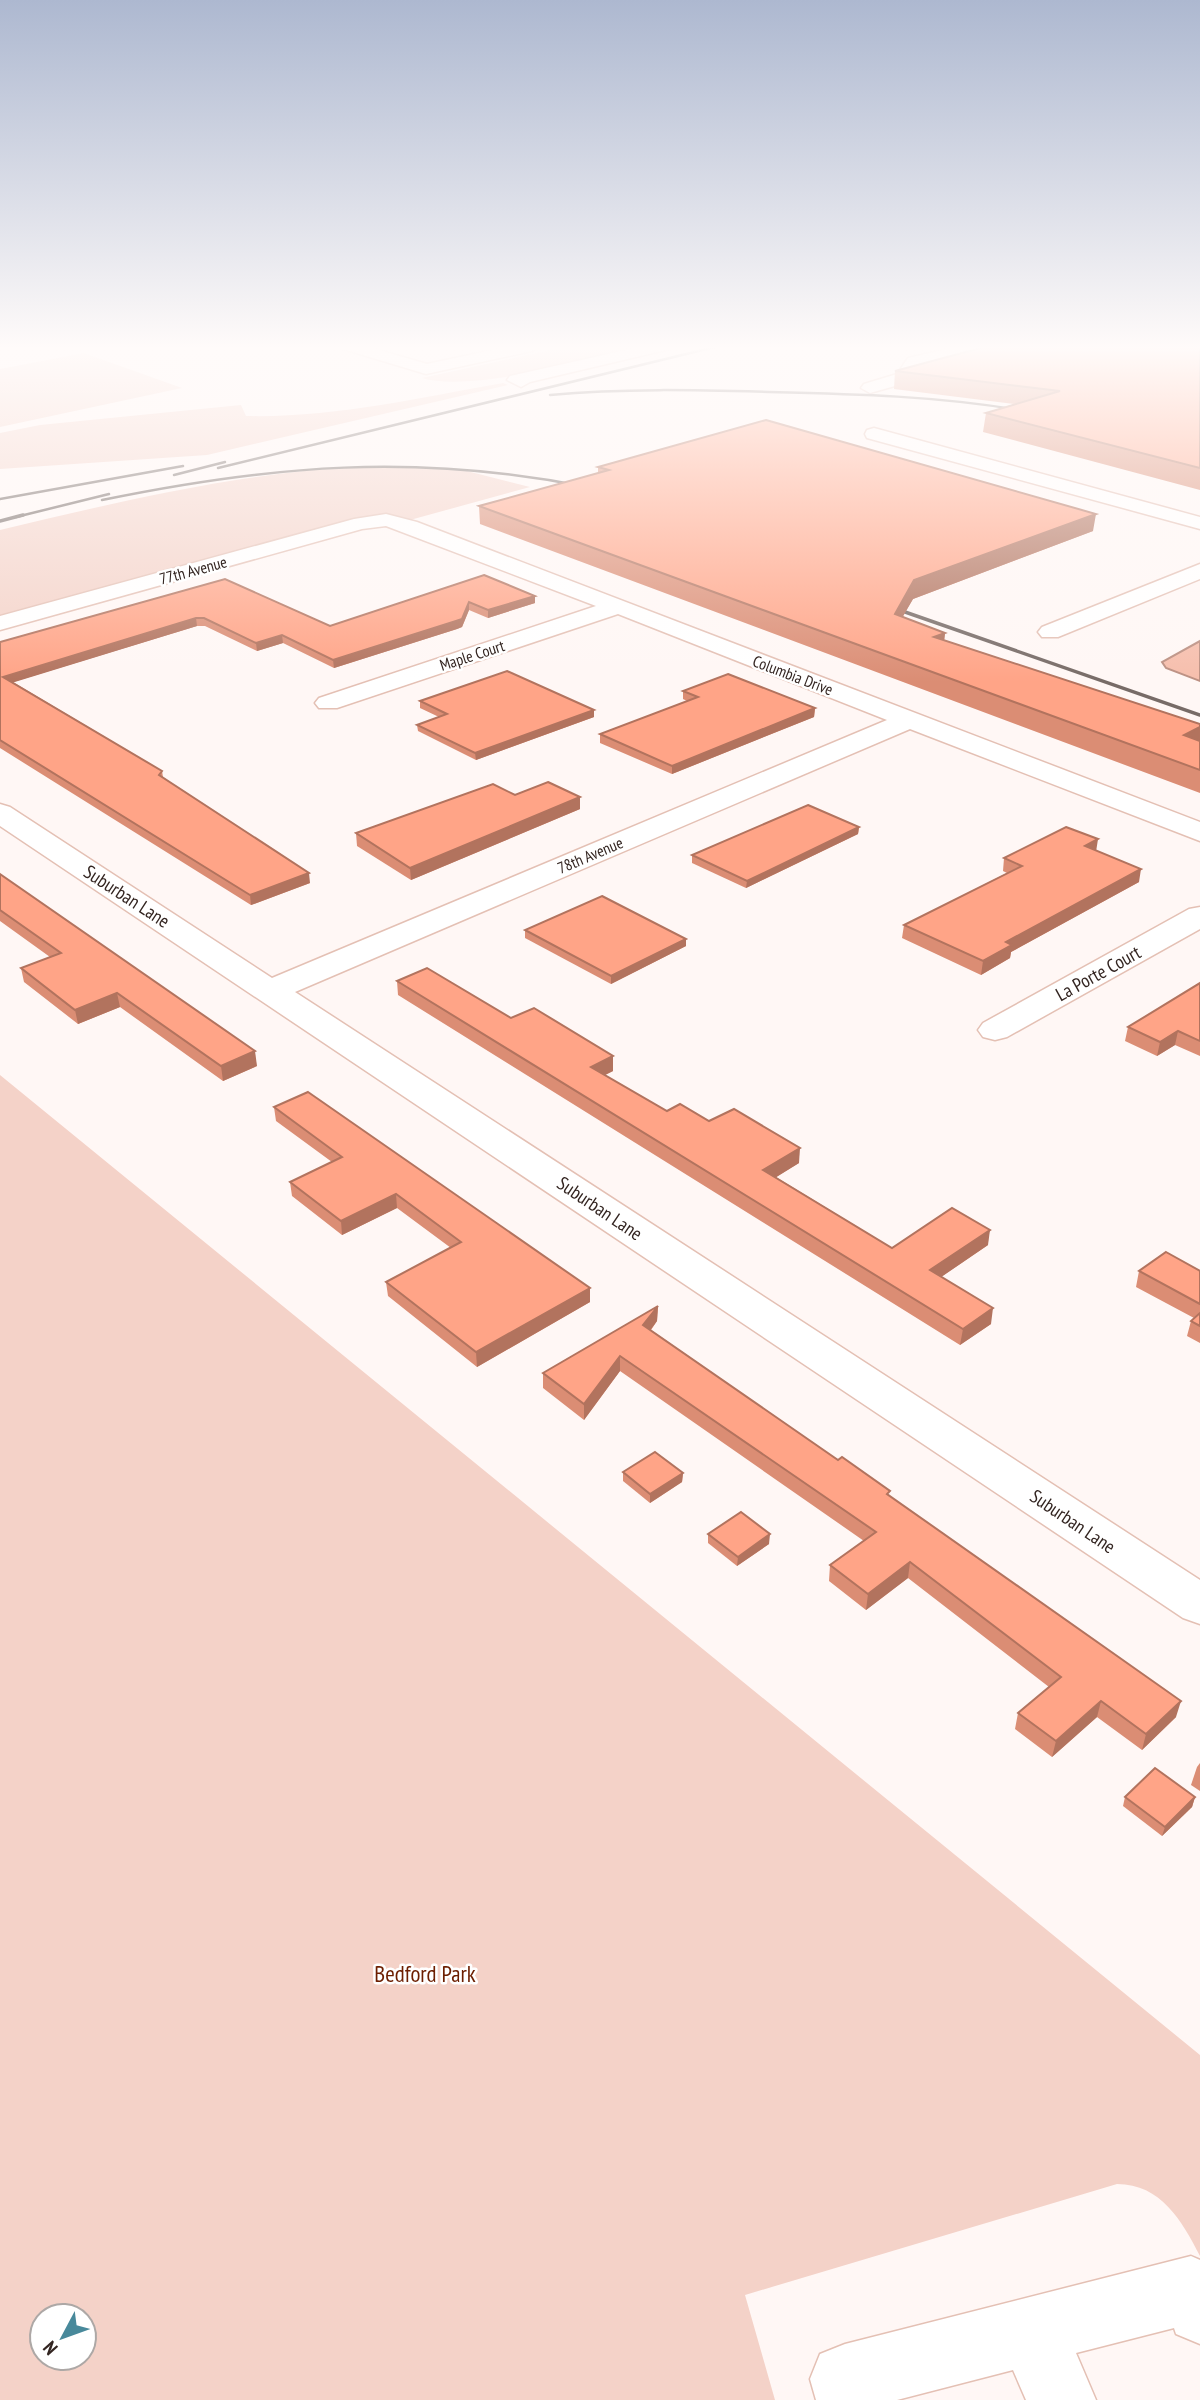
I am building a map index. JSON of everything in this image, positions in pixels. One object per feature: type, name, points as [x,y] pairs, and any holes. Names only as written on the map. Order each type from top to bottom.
[{"type":"street","points":[[961,458],[1067,487],[1049,494],[1122,516],[1142,508],[1200,523]]},
{"type":"street","name":"Columbia Drive","points":[[386,520],[410,526],[1200,832]]},
{"type":"street","name":"77th Avenue","points":[[0,623],[361,523],[386,520]]},
{"type":"street","points":[[1050,632],[1200,571]]},
{"type":"street","name":"Maple Court","points":[[328,704],[617,607]]},
{"type":"street","name":"78th Avenue","points":[[271,990],[909,720]]},
{"type":"street","name":"Suburban Lane","points":[[0,813],[1200,1605]]},
{"type":"street","name":"La Porte Court","points":[[995,1030],[1200,916]]},
{"type":"street","points":[[851,2400],[845,2379],[1031,2331],[1195,2300]]},
{"type":"street","points":[[1031,2331],[1061,2400]]},
{"type":"green space","points":[[0,458],[163,458],[0,469]]},
{"type":"green space","points":[[368,466],[459,469],[530,487],[410,520],[385,517],[0,618],[0,530],[228,481]]},
{"type":"green space","name":"Bedford Park","points":[[0,1075],[1200,2055],[1200,2256],[1186,2230],[1158,2198],[1146,2190],[1117,2184],[745,2295],[775,2400],[0,2400]]},
{"type":"shaded area","points":[[1200,641],[1200,681],[1166,668],[1162,662]]},
{"type":"building","points":[[630,458],[899,458],[1096,514],[914,580],[895,614],[945,633],[934,637],[1200,724],[1200,727],[1184,735],[1200,741],[1200,770],[479,506],[609,470],[598,467]]},
{"type":"building","points":[[1161,458],[1200,458],[1200,468]]},
{"type":"building","points":[[484,575],[535,596],[488,610],[469,602],[462,619],[333,660],[282,635],[256,643],[204,618],[196,618],[3,677],[162,771],[159,775],[309,873],[250,895],[0,740],[0,642],[225,579],[330,626]]},
{"type":"building","points":[[507,671],[594,710],[475,753],[417,725],[447,714],[420,701]]},
{"type":"building","points":[[728,674],[815,708],[672,766],[600,734],[698,697],[683,691]]},
{"type":"building","points":[[548,782],[580,797],[410,868],[356,833],[493,784],[515,795]]},
{"type":"building","points":[[808,805],[859,827],[747,881],[692,855]]},
{"type":"building","points":[[1066,827],[1098,839],[1085,846],[1141,869],[1006,942],[1012,945],[983,961],[904,925],[1022,866],[1004,858]]},
{"type":"building","points":[[0,874],[255,1051],[221,1066],[117,993],[75,1010],[21,968],[61,953],[0,910]]},
{"type":"building","points":[[602,896],[686,939],[611,976],[525,930]]},
{"type":"building","points":[[427,968],[511,1018],[534,1008],[613,1056],[591,1067],[667,1111],[680,1104],[709,1121],[734,1109],[800,1148],[763,1170],[892,1248],[952,1208],[990,1230],[930,1270],[993,1308],[963,1329],[397,981]]},
{"type":"building","points":[[1200,983],[1200,1041],[1178,1031],[1160,1042],[1128,1027]]},
{"type":"building","points":[[308,1092],[590,1288],[476,1352],[386,1282],[461,1242],[396,1194],[341,1221],[290,1182],[342,1157],[274,1107]]},
{"type":"building","points":[[1166,1252],[1200,1271],[1200,1304],[1139,1271]]},
{"type":"building","points":[[658,1306],[643,1325],[838,1460],[842,1457],[890,1491],[887,1494],[1181,1701],[1146,1734],[1101,1701],[1056,1741],[1018,1713],[1061,1677],[910,1562],[868,1594],[830,1565],[876,1532],[620,1356],[584,1404],[543,1373]]},
{"type":"building","points":[[1200,1313],[1200,1326],[1191,1321]]},
{"type":"building","points":[[655,1452],[683,1473],[650,1494],[623,1472]]},
{"type":"building","points":[[741,1512],[770,1534],[738,1557],[708,1534]]},
{"type":"building","points":[[1155,1768],[1195,1797],[1165,1827],[1125,1797]]},
{"type":"railway","points":[[218,468],[259,458]]},
{"type":"railway","points":[[174,475],[225,462]]},
{"type":"railway","points":[[0,499],[183,466]]},
{"type":"railway","points":[[102,500],[225,478],[344,468],[463,470],[524,476],[587,487]]},
{"type":"railway","points":[[16,517],[109,494]]},
{"type":"railway","points":[[0,521],[23,515]]},
{"type":"railway","points":[[885,605],[1200,715]]}]
